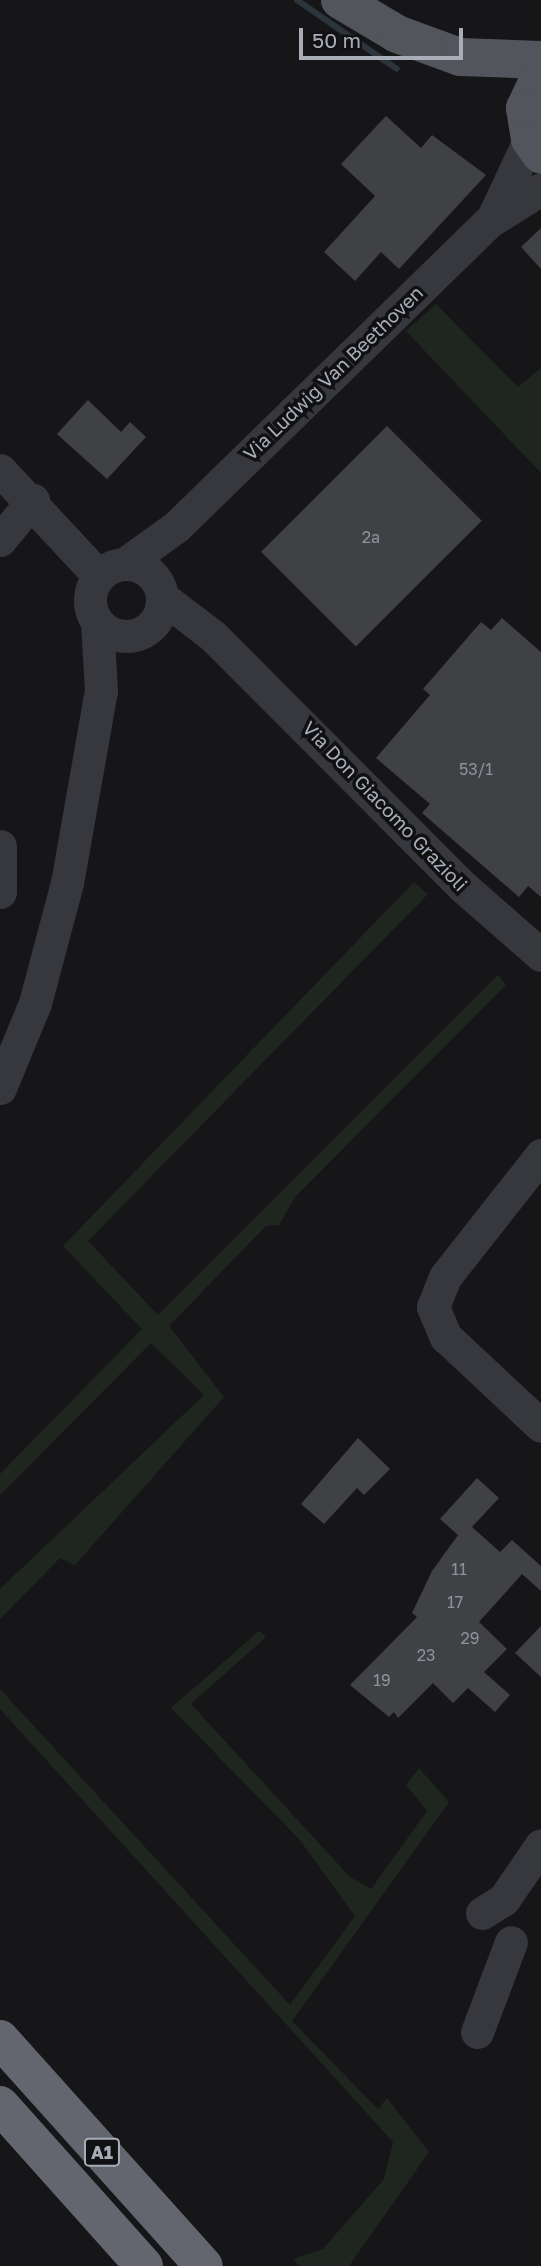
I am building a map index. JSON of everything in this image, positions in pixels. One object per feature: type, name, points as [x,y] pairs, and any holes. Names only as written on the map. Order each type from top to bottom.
[{"type":"highway","name":"A1","points":[[0,2039],[204,2266]]},
{"type":"highway","name":"A1","points":[[0,2105],[144,2266]]},
{"type":"main road","points":[[340,0],[397,34],[460,57],[541,60]]},
{"type":"main road","points":[[460,57],[532,134]]},
{"type":"main road","points":[[532,134],[541,74]]},
{"type":"street","name":"Via Ludwig Van Beethoven","points":[[490,221],[532,134]]},
{"type":"street","name":"Via Ludwig Van Beethoven","points":[[0,1088],[57,926],[101,691],[97,622],[89,598],[112,569],[176,527],[490,221],[541,190]]},
{"type":"street","points":[[0,470],[112,569],[145,569],[160,590]]},
{"type":"street","points":[[0,540],[33,500]]},
{"type":"street","name":"Via Ludwig Van Beethoven","points":[[101,691],[142,632],[156,620],[160,590],[176,527]]},
{"type":"street","name":"Via Don Giacomo Grazioli","points":[[160,590],[231,655],[461,885],[541,955]]},
{"type":"street","points":[[97,622],[116,635],[142,632]]},
{"type":"street","name":"Via Don Giacomo Grazioli","points":[[142,632],[231,655]]},
{"type":"street","points":[[0,846],[0,892]]},
{"type":"street","points":[[541,1155],[445,1277],[433,1307],[446,1337],[541,1426]]},
{"type":"street","points":[[477,2032],[518,1947],[493,1906],[541,1845]]},
{"type":"shaded area","points":[[436,304],[518,387],[541,368],[541,473],[406,331]]},
{"type":"shaded area","points":[[414,882],[428,894],[88,1241],[158,1315],[498,975],[506,985],[296,1196],[279,1225],[266,1226],[169,1326],[224,1397],[75,1565],[60,1558],[0,1619],[0,1589],[204,1395],[151,1343],[0,1495],[0,1474],[142,1329],[63,1246]]},
{"type":"shaded area","points":[[259,1631],[266,1637],[191,1704],[350,1877],[371,1889],[427,1811],[406,1785],[419,1768],[449,1802],[292,2021],[378,2109],[387,2098],[429,2152],[349,2266],[300,2266],[293,2259],[323,2249],[384,2179],[393,2142],[0,1709],[0,1689],[290,2005],[355,1916],[299,1839],[171,1708]]},
{"type":"building","points":[[386,116],[421,148],[432,135],[486,175],[399,269],[381,252],[355,281],[324,252],[375,196],[341,164]]},
{"type":"building","points":[[541,228],[541,269],[521,247]]},
{"type":"building","points":[[88,400],[121,432],[130,422],[146,437],[107,479],[57,434]]},
{"type":"building","points":[[387,426],[482,521],[356,647],[261,552]]},
{"type":"building","points":[[502,618],[541,652],[541,897],[528,886],[519,897],[422,813],[430,804],[376,758],[430,695],[423,689],[481,622],[491,630]]},
{"type":"building","points":[[358,1438],[390,1469],[364,1495],[357,1488],[324,1524],[301,1504]]},
{"type":"building","points":[[477,1478],[499,1498],[472,1527],[500,1552],[512,1540],[541,1566],[541,1591],[522,1574],[479,1622],[507,1649],[484,1672],[510,1695],[495,1712],[468,1688],[453,1703],[433,1683],[398,1718],[394,1712],[389,1717],[350,1685],[417,1617],[412,1613],[432,1571],[458,1535],[440,1519]]},
{"type":"building","points":[[541,1626],[541,1677],[515,1653]]},
{"type":"waterway","points":[[297,0],[397,69]]}]
